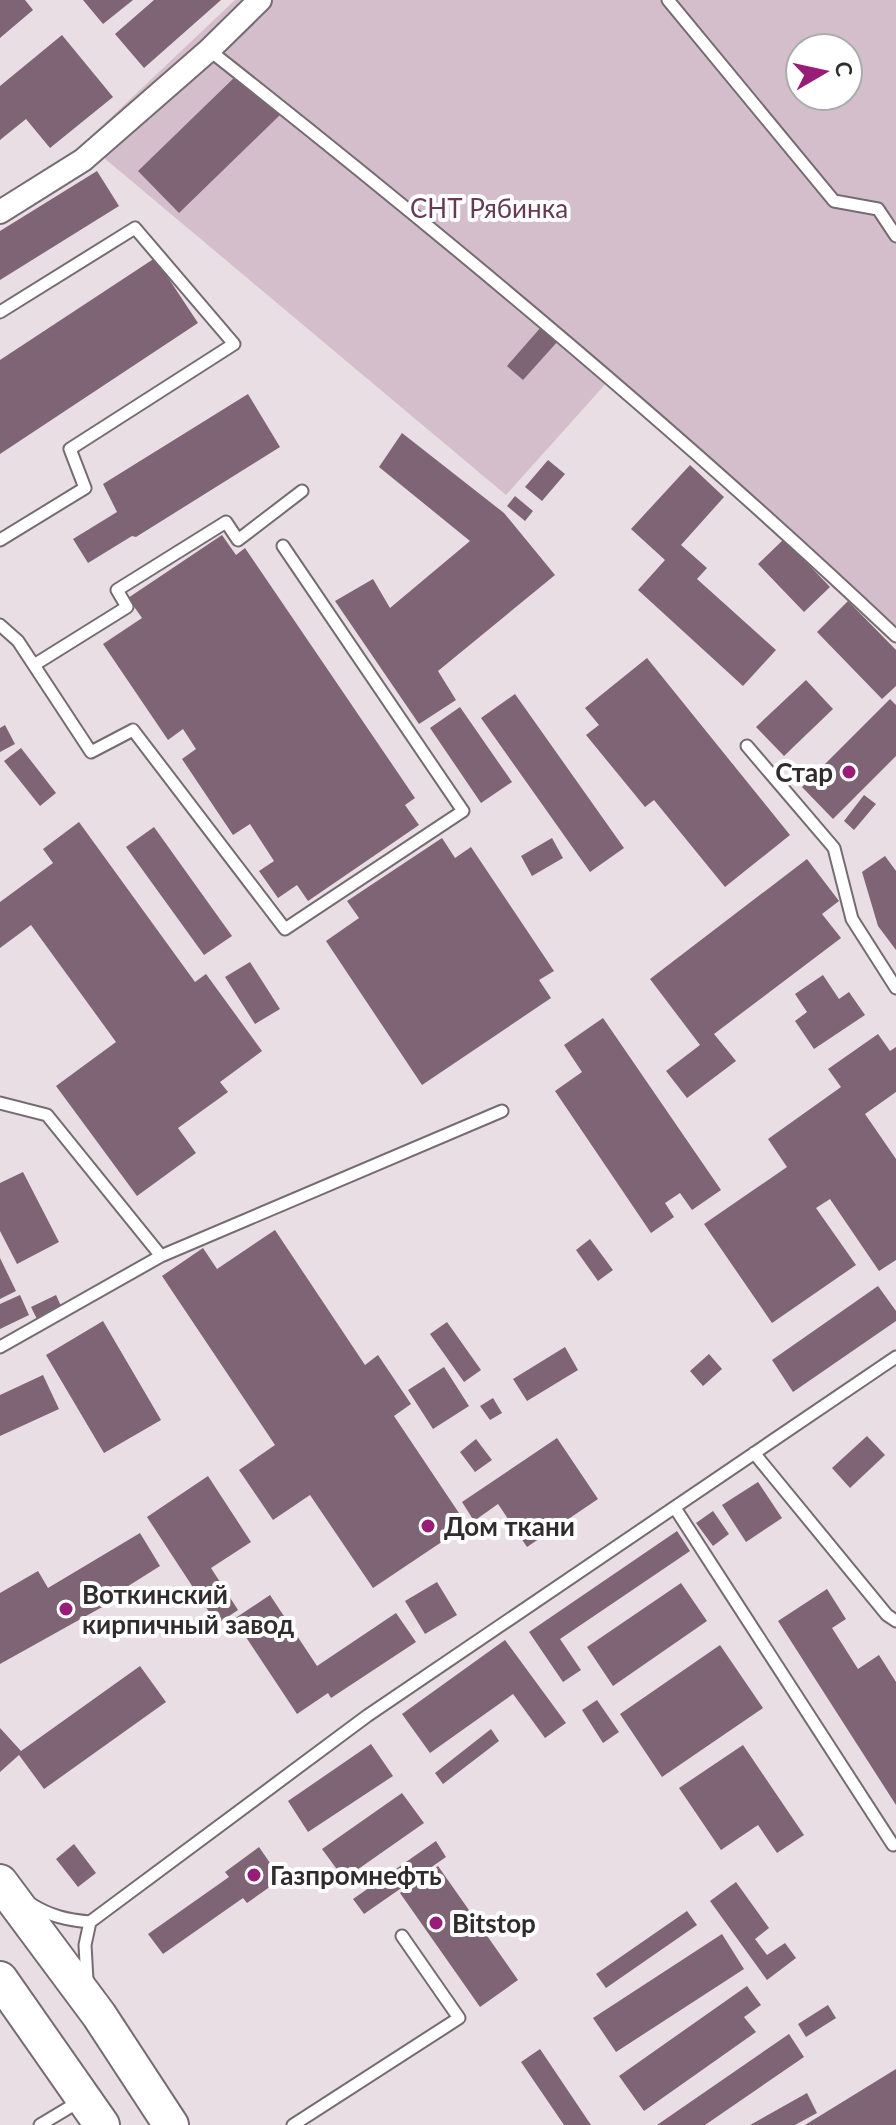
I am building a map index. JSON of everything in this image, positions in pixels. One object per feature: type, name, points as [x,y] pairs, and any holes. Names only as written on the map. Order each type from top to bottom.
[{"type":"main road","points":[[0,1882],[99,2015],[171,2125]]},
{"type":"main road","points":[[0,1979],[93,2112]]},
{"type":"street","points":[[0,212],[83,160],[209,50],[260,0]]},
{"type":"lane","points":[[668,0],[834,201],[878,209],[896,236]]},
{"type":"lane","points":[[209,50],[589,360],[791,537],[896,636]]},
{"type":"lane","points":[[0,312],[135,228],[234,344],[70,449],[85,488],[0,540]]},
{"type":"lane","points":[[34,665],[127,607],[117,590],[226,522],[238,540],[302,491]]},
{"type":"lane","points":[[0,625],[18,641],[91,752],[133,730],[285,929],[463,811],[283,546]]},
{"type":"lane","points":[[747,746],[834,848],[852,919],[896,988]]},
{"type":"lane","points":[[0,1103],[47,1115],[161,1256]]},
{"type":"lane","points":[[0,1347],[161,1256],[502,1111]]},
{"type":"lane","points":[[99,2015],[89,1993],[85,1969],[85,1945],[90,1922],[367,1716],[896,1357]]},
{"type":"lane","points":[[754,1453],[887,1615],[896,1621]]},
{"type":"lane","points":[[675,1508],[893,1845]]},
{"type":"lane","points":[[0,1882],[46,1914],[90,1922]]},
{"type":"lane","points":[[293,2125],[459,2018],[402,1936]]},
{"type":"lane","points":[[40,2125],[93,2112]]},
{"type":"green space","name":"СНТ Рябинка","points":[[235,0],[896,0],[896,629],[610,379],[506,495],[85,142]]},
{"type":"building","points":[[0,0],[25,0],[33,10],[0,38]]},
{"type":"building","points":[[83,0],[133,0],[103,24]]},
{"type":"building","points":[[154,0],[221,0],[144,68],[115,34]]},
{"type":"building","points":[[62,35],[113,97],[50,148],[26,119],[0,140],[0,86]]},
{"type":"building","points":[[239,73],[280,115],[179,213],[138,171]]},
{"type":"building","points":[[97,171],[119,206],[0,280],[0,231]]},
{"type":"building","points":[[155,258],[198,323],[0,454],[0,360]]},
{"type":"building","points":[[542,326],[558,341],[523,380],[507,366]]},
{"type":"building","points":[[248,394],[280,447],[136,537],[132,536],[88,563],[73,539],[117,512],[103,484]]},
{"type":"building","points":[[402,433],[504,513],[555,575],[438,671],[456,700],[419,724],[335,601],[373,579],[390,608],[470,541],[379,467]]},
{"type":"building","points":[[548,460],[565,474],[542,501],[525,487]]},
{"type":"building","points":[[690,465],[724,497],[681,545],[707,568],[697,579],[776,650],[743,686],[638,590],[665,560],[631,529]]},
{"type":"building","points":[[515,496],[533,511],[525,521],[507,506]]},
{"type":"building","points":[[222,535],[236,555],[245,548],[415,798],[405,805],[419,825],[308,901],[297,885],[278,898],[259,871],[274,861],[250,824],[233,835],[182,759],[196,749],[183,729],[168,740],[103,644],[142,618],[128,598]]},
{"type":"building","points":[[784,539],[830,587],[804,612],[758,564]]},
{"type":"building","points":[[848,601],[896,650],[896,686],[882,699],[817,632]]},
{"type":"building","points":[[647,658],[790,835],[725,887],[654,800],[645,807],[586,735],[599,725],[585,708]]},
{"type":"building","points":[[806,680],[833,709],[784,756],[756,727]]},
{"type":"building","points":[[515,694],[624,848],[590,872],[481,718]]},
{"type":"building","name":"Стар","points":[[890,699],[896,705],[896,756],[833,819],[802,787]]},
{"type":"building","points":[[460,707],[512,782],[481,803],[430,728]]},
{"type":"building","points":[[5,725],[15,744],[0,752],[0,728]]},
{"type":"building","points":[[21,748],[56,793],[40,806],[4,761]]},
{"type":"building","points":[[864,795],[876,804],[854,830],[844,821]]},
{"type":"building","points":[[79,822],[195,982],[206,974],[262,1051],[220,1082],[228,1092],[178,1128],[196,1153],[137,1196],[56,1086],[116,1042],[31,925],[0,948],[0,902],[53,863],[43,849]]},
{"type":"building","points":[[154,827],[232,936],[204,955],[126,847]]},
{"type":"building","points":[[442,838],[455,858],[471,847],[554,971],[539,980],[551,998],[422,1085],[326,941],[359,918],[347,901]]},
{"type":"building","points":[[552,838],[563,858],[532,876],[521,856]]},
{"type":"building","points":[[885,856],[896,871],[896,950],[878,926],[862,872]]},
{"type":"building","points":[[807,859],[839,901],[822,914],[841,938],[714,1034],[736,1061],[687,1098],[666,1071],[700,1045],[650,979]]},
{"type":"building","points":[[250,962],[280,1009],[255,1024],[225,977]]},
{"type":"building","points":[[823,975],[839,999],[849,992],[865,1015],[814,1049],[795,1021],[807,1012],[795,994]]},
{"type":"building","points":[[603,1018],[721,1190],[692,1210],[680,1193],[665,1203],[674,1217],[651,1233],[555,1091],[582,1072],[564,1045]]},
{"type":"building","points":[[878,1034],[890,1051],[896,1047],[896,1092],[865,1114],[896,1159],[896,1260],[879,1271],[830,1199],[816,1208],[856,1265],[772,1323],[704,1224],[787,1167],[768,1139],[841,1087],[828,1069]]},
{"type":"building","points":[[23,1172],[59,1242],[17,1264],[0,1231],[0,1183]]},
{"type":"building","points":[[275,1230],[365,1365],[378,1355],[411,1404],[394,1416],[467,1525],[373,1588],[310,1495],[273,1520],[239,1470],[275,1445],[162,1276],[203,1248],[217,1269]]},
{"type":"building","points":[[590,1239],[613,1270],[598,1281],[576,1250]]},
{"type":"building","points":[[0,1258],[16,1291],[0,1299]]},
{"type":"building","points":[[878,1286],[896,1311],[896,1321],[793,1392],[772,1360]]},
{"type":"building","points":[[20,1295],[29,1315],[0,1329],[0,1304]]},
{"type":"building","points":[[56,1295],[61,1306],[37,1319],[31,1307]]},
{"type":"building","points":[[103,1321],[161,1420],[104,1453],[46,1355]]},
{"type":"building","points":[[447,1322],[481,1370],[464,1382],[430,1334]]},
{"type":"building","points":[[565,1347],[578,1370],[527,1401],[513,1379]]},
{"type":"building","points":[[709,1354],[722,1369],[703,1386],[690,1371]]},
{"type":"building","points":[[444,1367],[469,1406],[433,1429],[408,1390]]},
{"type":"building","points":[[43,1375],[59,1409],[0,1436],[0,1395]]},
{"type":"building","points":[[493,1398],[502,1413],[490,1420],[480,1406]]},
{"type":"building","points":[[867,1436],[885,1455],[850,1488],[832,1468]]},
{"type":"building","points":[[557,1438],[598,1499],[527,1547],[498,1504],[474,1521],[462,1502]]},
{"type":"building","points":[[476,1439],[492,1460],[475,1472],[460,1452]]},
{"type":"building","points":[[208,1476],[251,1542],[211,1568],[238,1610],[217,1624],[147,1517]]},
{"type":"building","points":[[758,1482],[782,1518],[746,1542],[722,1505]]},
{"type":"building","points":[[713,1511],[729,1534],[713,1546],[696,1523]]},
{"type":"building","points":[[677,1531],[690,1551],[560,1639],[581,1670],[563,1682],[529,1632]]},
{"type":"building","points":[[140,1533],[160,1566],[106,1600],[104,1606],[0,1664],[0,1593],[38,1571],[48,1588]]},
{"type":"building","points":[[437,1582],[457,1615],[425,1634],[405,1601]]},
{"type":"building","points":[[681,1583],[707,1621],[613,1686],[587,1647]]},
{"type":"building","points":[[827,1589],[846,1619],[832,1628],[858,1669],[879,1655],[896,1682],[896,1805],[778,1621]]},
{"type":"building","points":[[270,1595],[317,1666],[396,1613],[416,1642],[331,1698],[328,1693],[297,1714],[234,1619]]},
{"type":"building","points":[[505,1640],[566,1723],[545,1738],[513,1694],[430,1753],[402,1714]]},
{"type":"building","points":[[720,1645],[763,1708],[662,1777],[620,1714]]},
{"type":"building","points":[[140,1666],[166,1702],[44,1789],[19,1755],[0,1772],[0,1728],[21,1751]]},
{"type":"building","points":[[597,1700],[619,1732],[603,1743],[582,1710]]},
{"type":"building","points":[[491,1729],[499,1741],[443,1784],[435,1773]]},
{"type":"building","points":[[371,1744],[393,1776],[308,1832],[288,1801]]},
{"type":"building","points":[[743,1745],[804,1835],[777,1853],[758,1825],[721,1850],[679,1788]]},
{"type":"building","points":[[402,1793],[424,1823],[344,1879],[322,1849]]},
{"type":"building","points":[[436,1841],[446,1857],[364,1914],[353,1899]]},
{"type":"building","points":[[74,1844],[96,1873],[78,1887],[56,1859]]},
{"type":"building","points":[[259,1847],[281,1879],[247,1903],[243,1898],[163,1954],[148,1934],[229,1877],[225,1872]]},
{"type":"building","points":[[438,1866],[518,1980],[480,2007],[400,1893]]},
{"type":"building","points":[[736,1882],[769,1928],[755,1939],[767,1955],[785,1943],[796,1958],[767,1980],[710,1901]]},
{"type":"building","points":[[687,1911],[697,1925],[606,1988],[596,1974]]},
{"type":"building","points":[[722,1934],[744,1969],[616,2052],[593,2018]]},
{"type":"building","points":[[747,1986],[761,2005],[744,2017],[756,2032],[644,2111],[619,2076]]},
{"type":"building","points":[[828,2005],[836,2018],[806,2037],[798,2024]]},
{"type":"building","points":[[789,2034],[804,2057],[705,2125],[657,2125]]},
{"type":"building","points":[[540,2049],[591,2125],[564,2125],[521,2062]]},
{"type":"building","points":[[896,2069],[896,2125],[805,2125]]},
{"type":"building","points":[[807,2093],[817,2113],[795,2125],[750,2125]]},
{"type":"place","name":"Стар","points":[[849,772]]},
{"type":"place","name":"Дом ткани","points":[[428,1526]]},
{"type":"place","name":"Воткинский кирпичный завод","points":[[66,1609]]},
{"type":"place","name":"Газпромнефть","points":[[254,1875]]},
{"type":"place","name":"Bitstop","points":[[436,1923]]}]
